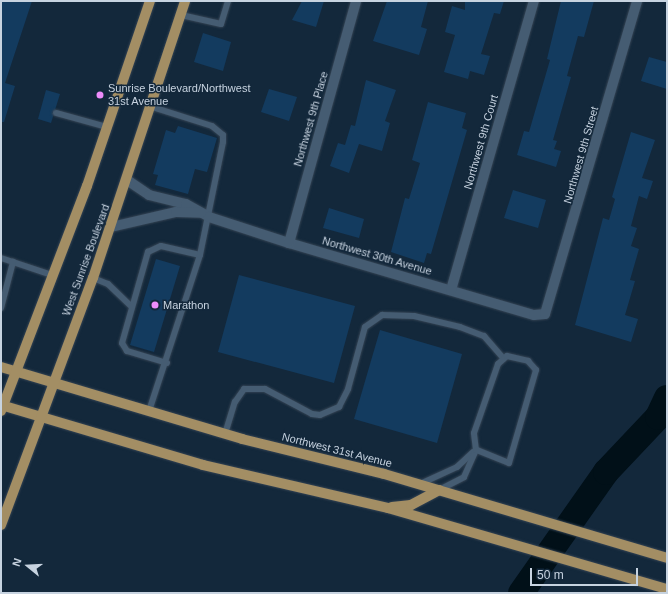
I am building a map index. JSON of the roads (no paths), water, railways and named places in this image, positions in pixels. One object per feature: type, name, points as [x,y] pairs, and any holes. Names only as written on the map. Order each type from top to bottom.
[{"type":"main road","points":[[150,1],[107,127],[2,408],[42,417],[203,465],[388,508],[667,589]]},
{"type":"main road","name":"West Sunrise Boulevard","points":[[1,525],[111,227],[152,107],[185,1]]},
{"type":"main road","name":"Northwest 31st Avenue","points":[[1,367],[225,434],[420,484],[667,558]]},
{"type":"main road","points":[[388,508],[411,505],[439,490]]},
{"type":"street","name":"Northwest 9th Place","points":[[289,243],[356,1]]},
{"type":"street","name":"Northwest 9th Court","points":[[451,290],[534,1]]},
{"type":"street","name":"Northwest 9th Street","points":[[545,314],[637,1]]},
{"type":"street","name":"Northwest 30th Avenue","points":[[127,180],[149,195],[186,204],[206,215],[289,243],[451,290],[534,316],[545,314]]},
{"type":"street","name":"Northwest 30th Avenue","points":[[111,227],[176,212],[206,215]]},
{"type":"lane","points":[[181,15],[221,24],[228,1]]},
{"type":"lane","points":[[149,411],[167,363],[200,255],[206,215],[224,135],[212,126],[152,107]]},
{"type":"lane","points":[[56,113],[107,127]]},
{"type":"lane","points":[[167,363],[127,351],[122,343],[148,252],[161,246],[200,255]]},
{"type":"lane","points":[[1,258],[52,275]]},
{"type":"lane","points":[[1,308],[13,262]]},
{"type":"lane","points":[[93,278],[108,284],[132,307]]},
{"type":"lane","points":[[225,434],[235,402],[244,389],[265,389],[312,414],[320,415],[339,407],[348,389],[365,327],[382,315],[414,316],[460,326],[484,336],[504,359]]},
{"type":"lane","points":[[439,490],[463,479],[476,450],[474,433],[498,364],[507,356],[528,361],[536,370],[509,463],[476,450]]},
{"type":"lane","points":[[420,484],[457,467],[476,450]]},
{"type":"waterway","points":[[521,593],[606,472],[658,417],[667,398]]},
{"type":"place","name":"Sunrise Boulevard/Northwest 31st Avenue","points":[[100,95]]},
{"type":"place","name":"Marathon","points":[[155,305]]}]
